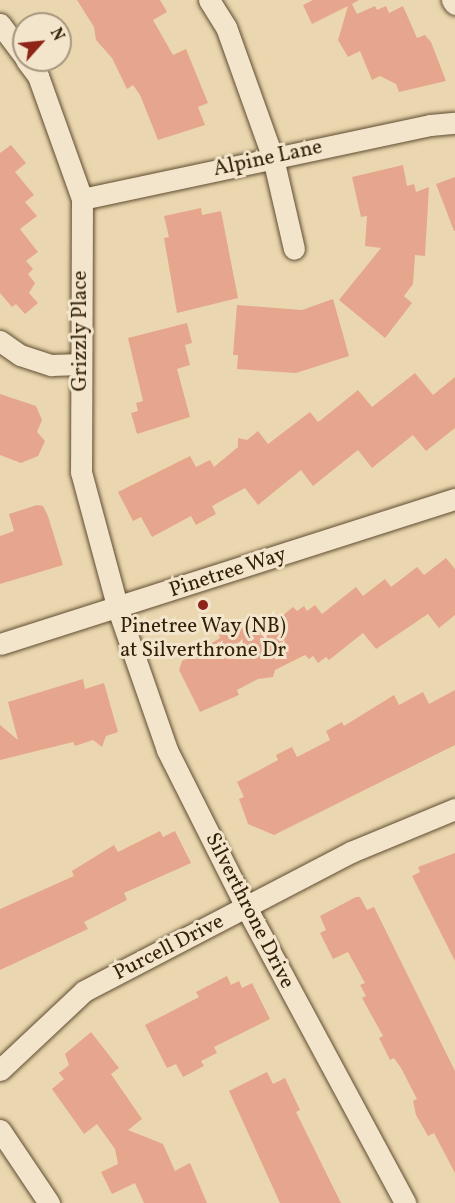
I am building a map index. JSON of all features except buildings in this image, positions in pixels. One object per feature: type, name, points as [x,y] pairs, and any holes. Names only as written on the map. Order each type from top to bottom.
[{"type":"street","points":[[209,0],[226,27],[273,158],[294,249]]},
{"type":"street","points":[[452,0],[455,4]]},
{"type":"street","name":"Grizzly Place","points":[[0,24],[12,40]]},
{"type":"street","name":"Grizzly Place","points":[[35,72],[82,199],[81,472],[118,609]]},
{"type":"street","name":"Alpine Lane","points":[[82,199],[273,158],[455,123]]},
{"type":"street","points":[[0,341],[20,355],[51,365],[81,364]]},
{"type":"street","name":"Pinetree Way","points":[[0,644],[118,609],[455,499]]},
{"type":"street","name":"Silverthrone Drive","points":[[118,609],[167,750],[247,909],[405,1203]]},
{"type":"street","name":"Purcell Drive","points":[[0,1070],[84,991],[247,909],[351,852],[455,809]]},
{"type":"street","points":[[0,1130],[49,1203]]},
{"type":"place","name":"Pinetree Way (NB) at Silverthrone Dr","points":[[203,605]]}]
